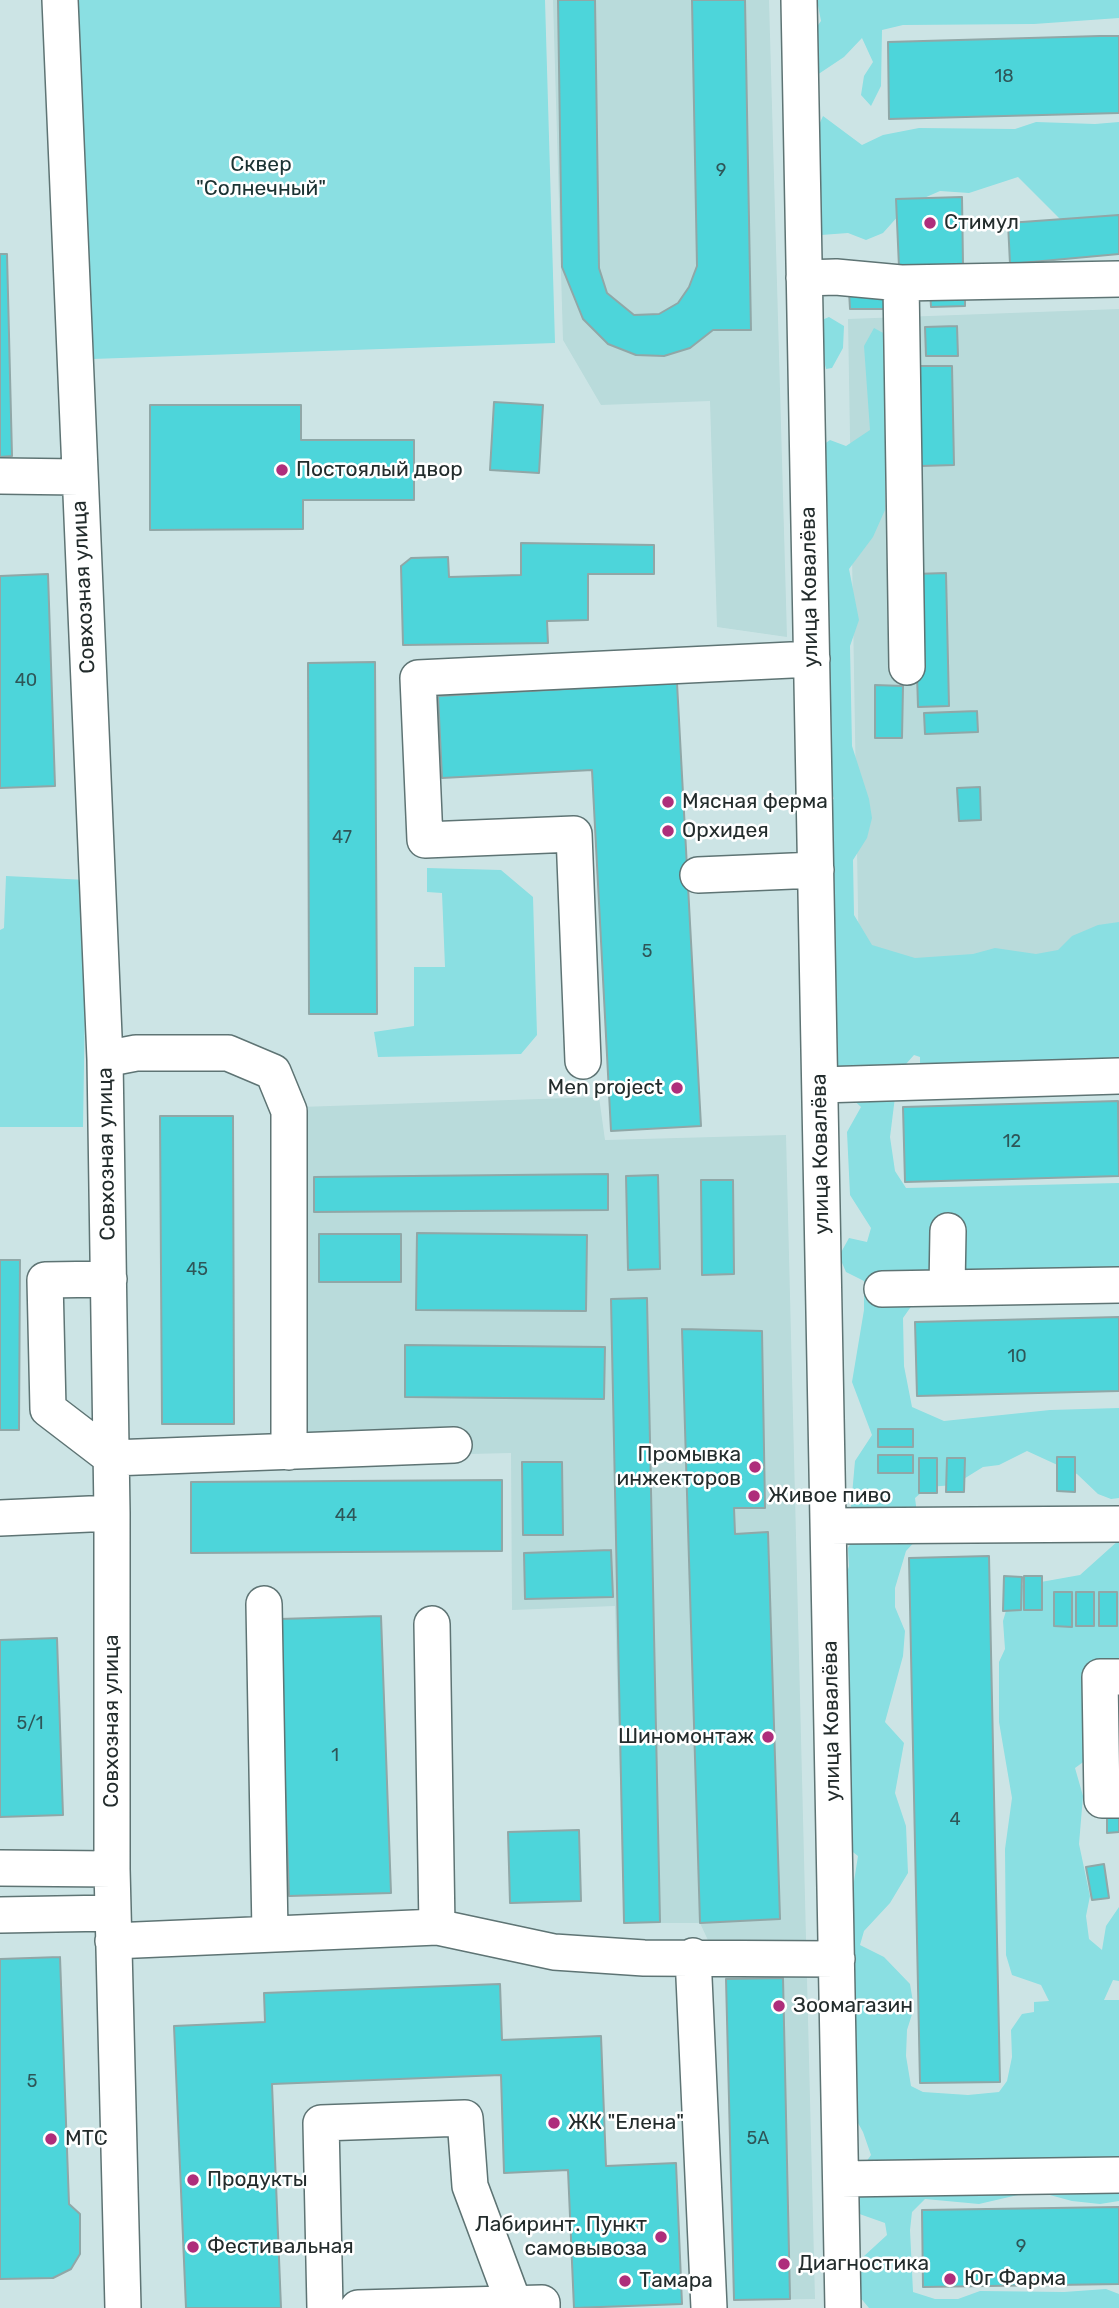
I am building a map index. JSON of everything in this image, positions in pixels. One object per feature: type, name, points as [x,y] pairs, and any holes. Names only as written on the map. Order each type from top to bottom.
[{"type":"street","name":"Совхозная улица","points":[[60,0],[105,1059],[112,1513],[112,1870],[123,2308]]},
{"type":"street","name":"улица Ковалёва","points":[[799,0],[843,2308]]},
{"type":"street","points":[[804,278],[836,277],[901,283],[1119,279]]},
{"type":"street","points":[[901,283],[907,667]]},
{"type":"street","points":[[0,476],[79,477]]},
{"type":"street","points":[[583,1061],[574,834],[425,841],[418,678],[812,659]]},
{"type":"street","points":[[698,875],[816,870]]},
{"type":"street","points":[[105,1059],[136,1053],[228,1053],[273,1072],[289,1111],[289,1452]]},
{"type":"street","points":[[820,1085],[1119,1076]]},
{"type":"street","points":[[947,1288],[948,1231]]},
{"type":"street","points":[[109,1279],[45,1280],[45,1293],[48,1409],[111,1458],[454,1445]]},
{"type":"street","points":[[882,1289],[1119,1285]]},
{"type":"street","points":[[0,1518],[112,1513]]},
{"type":"street","points":[[829,1526],[1119,1524]]},
{"type":"street","points":[[264,1604],[270,1933]]},
{"type":"street","points":[[432,1623],[437,1927]]},
{"type":"street","points":[[1119,1676],[1100,1677],[1102,1800],[1119,1800]]},
{"type":"street","points":[[0,1868],[112,1870]]},
{"type":"street","points":[[0,1915],[113,1927],[270,1933],[437,1927],[554,1952],[644,1958],[693,1956],[836,1959]]},
{"type":"street","points":[[693,1956],[709,2308]]},
{"type":"street","points":[[325,2308],[321,2123],[465,2118],[470,2186],[528,2306],[358,2308]]},
{"type":"street","points":[[841,2179],[1119,2175]]},
{"type":"shaded area","points":[[553,0],[769,0],[787,637],[717,627],[710,401],[601,405],[563,340]]},
{"type":"shaded area","points":[[1119,309],[1119,961],[859,967],[848,319]]},
{"type":"shaded area","points":[[599,1097],[605,1140],[786,1135],[815,2299],[734,2300],[726,1979],[700,1923],[624,1923],[615,1606],[512,1610],[511,1453],[304,1458],[300,1107]]},
{"type":"green space","name":"Сквер \"Солнечный\"","points":[[77,0],[545,0],[555,343],[92,359]]},
{"type":"green space","points":[[817,0],[1119,0],[1119,18],[1034,24],[903,25],[882,30],[881,86],[871,106],[861,95],[864,76],[873,62],[862,38],[844,57],[814,77],[810,36],[821,21]]},
{"type":"green space","points":[[823,116],[862,145],[883,135],[919,128],[1015,129],[1036,122],[1119,122],[1119,231],[1069,228],[1018,177],[969,193],[940,191],[908,205],[883,233],[866,240],[848,233],[821,235],[813,232],[808,149]]},
{"type":"green space","points":[[829,317],[844,326],[843,348],[832,368],[826,369],[815,323]]},
{"type":"green space","points":[[874,328],[887,335],[889,437],[885,455],[885,510],[873,537],[849,569],[859,620],[850,646],[852,746],[869,799],[872,818],[867,838],[853,860],[854,915],[872,945],[915,958],[973,954],[995,948],[1036,954],[1058,950],[1072,936],[1098,925],[1119,922],[1119,1065],[920,1072],[920,1057],[914,1055],[898,1073],[890,1137],[895,1171],[906,1188],[1119,1183],[1119,1275],[985,1277],[960,1268],[946,1218],[930,1226],[936,1271],[903,1318],[904,1366],[912,1407],[944,1421],[1050,1410],[1119,1408],[1119,1498],[1111,1499],[1098,1494],[1077,1474],[1027,1451],[999,1465],[983,1467],[954,1485],[928,1487],[915,1498],[920,1536],[906,1551],[895,1588],[895,1607],[905,1631],[903,1656],[885,1722],[904,1743],[895,1793],[906,1826],[908,1873],[890,1903],[864,1931],[860,1945],[884,1957],[910,1984],[914,2008],[907,2030],[906,2056],[911,2086],[923,2092],[968,2095],[999,2092],[1007,2081],[1012,2057],[1011,2030],[1022,2014],[1034,2012],[1034,2002],[1049,2001],[1041,1985],[1012,1975],[1006,1955],[1005,1849],[1012,1798],[999,1722],[999,1662],[1005,1649],[1003,1621],[1013,1587],[1080,1575],[1119,1540],[1119,1774],[1086,1760],[1075,1768],[1083,1796],[1079,1844],[1090,1896],[1086,1916],[1089,1939],[1102,1950],[1106,1926],[1119,1907],[1119,1981],[1113,1980],[1104,2000],[1119,2000],[1119,2201],[1100,2204],[1072,2201],[1035,2191],[979,2204],[925,2199],[912,2212],[910,2230],[913,2292],[935,2299],[958,2299],[980,2291],[1064,2292],[1106,2289],[1119,2294],[1119,2308],[869,2308],[859,2296],[851,2274],[863,2257],[887,2235],[885,2223],[851,2211],[845,2192],[871,2155],[863,2132],[849,2107],[852,1894],[858,1856],[844,1845],[842,1804],[851,1784],[842,1765],[841,1594],[849,1566],[848,1548],[855,1536],[851,1506],[855,1461],[872,1435],[852,1382],[864,1310],[864,1281],[846,1272],[839,1256],[849,1238],[867,1242],[871,1228],[850,1195],[847,1132],[861,1107],[845,1092],[831,1040],[822,804],[834,799],[830,786],[817,449],[830,440],[846,446],[870,430],[864,346]]},
{"type":"green space","points":[[427,868],[501,870],[533,897],[537,1035],[521,1054],[378,1057],[374,1032],[414,1026],[414,967],[445,967],[442,893],[427,892]]},
{"type":"green space","points":[[6,876],[87,880],[83,1127],[0,1127],[0,930],[4,928]]},
{"type":"building","points":[[558,0],[595,0],[599,268],[607,293],[634,315],[659,314],[678,303],[689,287],[697,266],[692,0],[745,0],[751,330],[713,330],[690,348],[664,356],[636,355],[608,344],[583,319],[562,267]]},
{"type":"building","points":[[1119,36],[1119,113],[889,119],[888,42]]},
{"type":"building","name":"Стимул","points":[[962,197],[963,265],[899,267],[896,199]]},
{"type":"building","points":[[1119,215],[1119,254],[1010,264],[1008,223]]},
{"type":"building","points":[[0,254],[7,254],[12,456],[0,457]]},
{"type":"building","points":[[965,288],[965,306],[931,307],[930,289]]},
{"type":"building","points":[[849,291],[884,291],[884,309],[850,309]]},
{"type":"building","points":[[957,326],[958,356],[926,356],[925,327]]},
{"type":"building","points":[[920,366],[952,366],[954,465],[921,466]]},
{"type":"building","points":[[494,402],[543,405],[539,473],[490,470]]},
{"type":"building","name":"Постоялый двор","points":[[150,405],[301,405],[301,440],[414,440],[414,500],[303,500],[303,529],[150,530]]},
{"type":"building","points":[[521,543],[654,545],[654,574],[588,574],[588,620],[547,621],[548,643],[403,645],[401,566],[411,558],[448,557],[449,577],[521,575]]},
{"type":"building","points":[[946,573],[949,706],[918,707],[914,574]]},
{"type":"building","points":[[48,574],[55,786],[0,788],[0,576]]},
{"type":"building","points":[[375,662],[377,1014],[309,1014],[308,663]]},
{"type":"building","points":[[677,683],[701,1126],[611,1131],[592,770],[442,778],[438,696]]},
{"type":"building","points":[[875,685],[903,686],[902,738],[875,738]]},
{"type":"building","points":[[977,711],[978,732],[925,734],[924,713]]},
{"type":"building","points":[[980,787],[981,820],[959,821],[957,788]]},
{"type":"building","points":[[1118,1101],[1119,1176],[905,1182],[903,1107]]},
{"type":"building","points":[[160,1116],[233,1116],[234,1424],[162,1424]]},
{"type":"building","points":[[608,1174],[608,1210],[314,1212],[314,1177]]},
{"type":"building","points":[[658,1175],[660,1269],[628,1270],[626,1176]]},
{"type":"building","points":[[701,1180],[733,1180],[734,1274],[702,1275]]},
{"type":"building","points":[[417,1233],[587,1235],[586,1311],[416,1310]]},
{"type":"building","points":[[319,1234],[401,1234],[401,1282],[319,1282]]},
{"type":"building","points":[[0,1260],[20,1260],[19,1430],[0,1430]]},
{"type":"building","points":[[647,1298],[660,1922],[624,1923],[611,1299]]},
{"type":"building","points":[[1119,1317],[1119,1391],[917,1396],[915,1322]]},
{"type":"building","points":[[682,1329],[762,1331],[765,1508],[734,1508],[735,1534],[768,1532],[780,1919],[700,1923]]},
{"type":"building","points":[[405,1345],[605,1347],[604,1399],[405,1397]]},
{"type":"building","points":[[878,1429],[913,1429],[913,1447],[878,1447]]},
{"type":"building","points":[[878,1455],[913,1455],[913,1473],[878,1473]]},
{"type":"building","points":[[1057,1457],[1075,1457],[1075,1492],[1057,1491]]},
{"type":"building","points":[[919,1458],[937,1458],[937,1493],[919,1493]]},
{"type":"building","points":[[947,1458],[965,1458],[964,1492],[946,1492]]},
{"type":"building","points":[[522,1462],[562,1462],[563,1535],[523,1535]]},
{"type":"building","points":[[502,1480],[502,1551],[191,1553],[191,1482]]},
{"type":"building","points":[[611,1550],[613,1597],[525,1599],[524,1553]]},
{"type":"building","points":[[989,1556],[1000,2082],[920,2083],[909,1558]]},
{"type":"building","points":[[1004,1576],[1022,1577],[1021,1610],[1003,1611]]},
{"type":"building","points":[[1024,1576],[1042,1576],[1042,1610],[1024,1610]]},
{"type":"building","points":[[1054,1592],[1072,1592],[1072,1627],[1054,1626]]},
{"type":"building","points":[[1076,1592],[1094,1592],[1094,1626],[1076,1626]]},
{"type":"building","points":[[1099,1592],[1117,1592],[1117,1626],[1099,1626]]},
{"type":"building","points":[[381,1616],[391,1893],[289,1896],[279,1619]]},
{"type":"building","points":[[57,1638],[63,1815],[0,1817],[0,1640]]},
{"type":"building","points":[[1107,1815],[1119,1815],[1119,1832],[1107,1833]]},
{"type":"building","points":[[579,1830],[581,1901],[510,1903],[508,1832]]},
{"type":"building","points":[[1104,1864],[1109,1898],[1092,1900],[1086,1867]]},
{"type":"building","points":[[60,1957],[69,2204],[80,2214],[80,2254],[71,2269],[53,2278],[0,2279],[0,1959]]},
{"type":"building","points":[[783,1978],[790,2299],[734,2300],[726,1979]]},
{"type":"building","name":"ЖК \"Елена\"","points":[[500,1984],[502,2040],[601,2036],[606,2166],[676,2163],[682,2304],[574,2308],[568,2170],[504,2173],[501,2075],[272,2084],[281,2308],[186,2308],[174,2026],[265,2022],[264,1993]]},
{"type":"building","points":[[1119,2207],[1119,2284],[923,2287],[922,2210]]},
{"type":"place","name":"Стимул","points":[[930,223]]},
{"type":"place","name":"Постоялый двор","points":[[282,470]]},
{"type":"place","name":"Мясная ферма","points":[[668,802]]},
{"type":"place","name":"Орхидея","points":[[668,831]]},
{"type":"place","name":"Men project","points":[[677,1088]]},
{"type":"place","name":"Промывка инжекторов","points":[[755,1467]]},
{"type":"place","name":"Живое пиво","points":[[754,1496]]},
{"type":"place","name":"Шиномонтаж","points":[[768,1737]]},
{"type":"place","name":"Зоомагазин","points":[[779,2006]]},
{"type":"place","name":"ЖК \"Елена\"","points":[[554,2123]]},
{"type":"place","name":"МТС","points":[[51,2139]]},
{"type":"place","name":"Продукты","points":[[193,2180]]},
{"type":"place","name":"Лабиринт. Пункт самовывоза","points":[[661,2237]]},
{"type":"place","name":"Фестивальная","points":[[193,2247]]},
{"type":"place","name":"Диагностика","points":[[784,2264]]},
{"type":"place","name":"Юг Фарма","points":[[950,2279]]},
{"type":"place","name":"Тамара","points":[[625,2281]]}]
